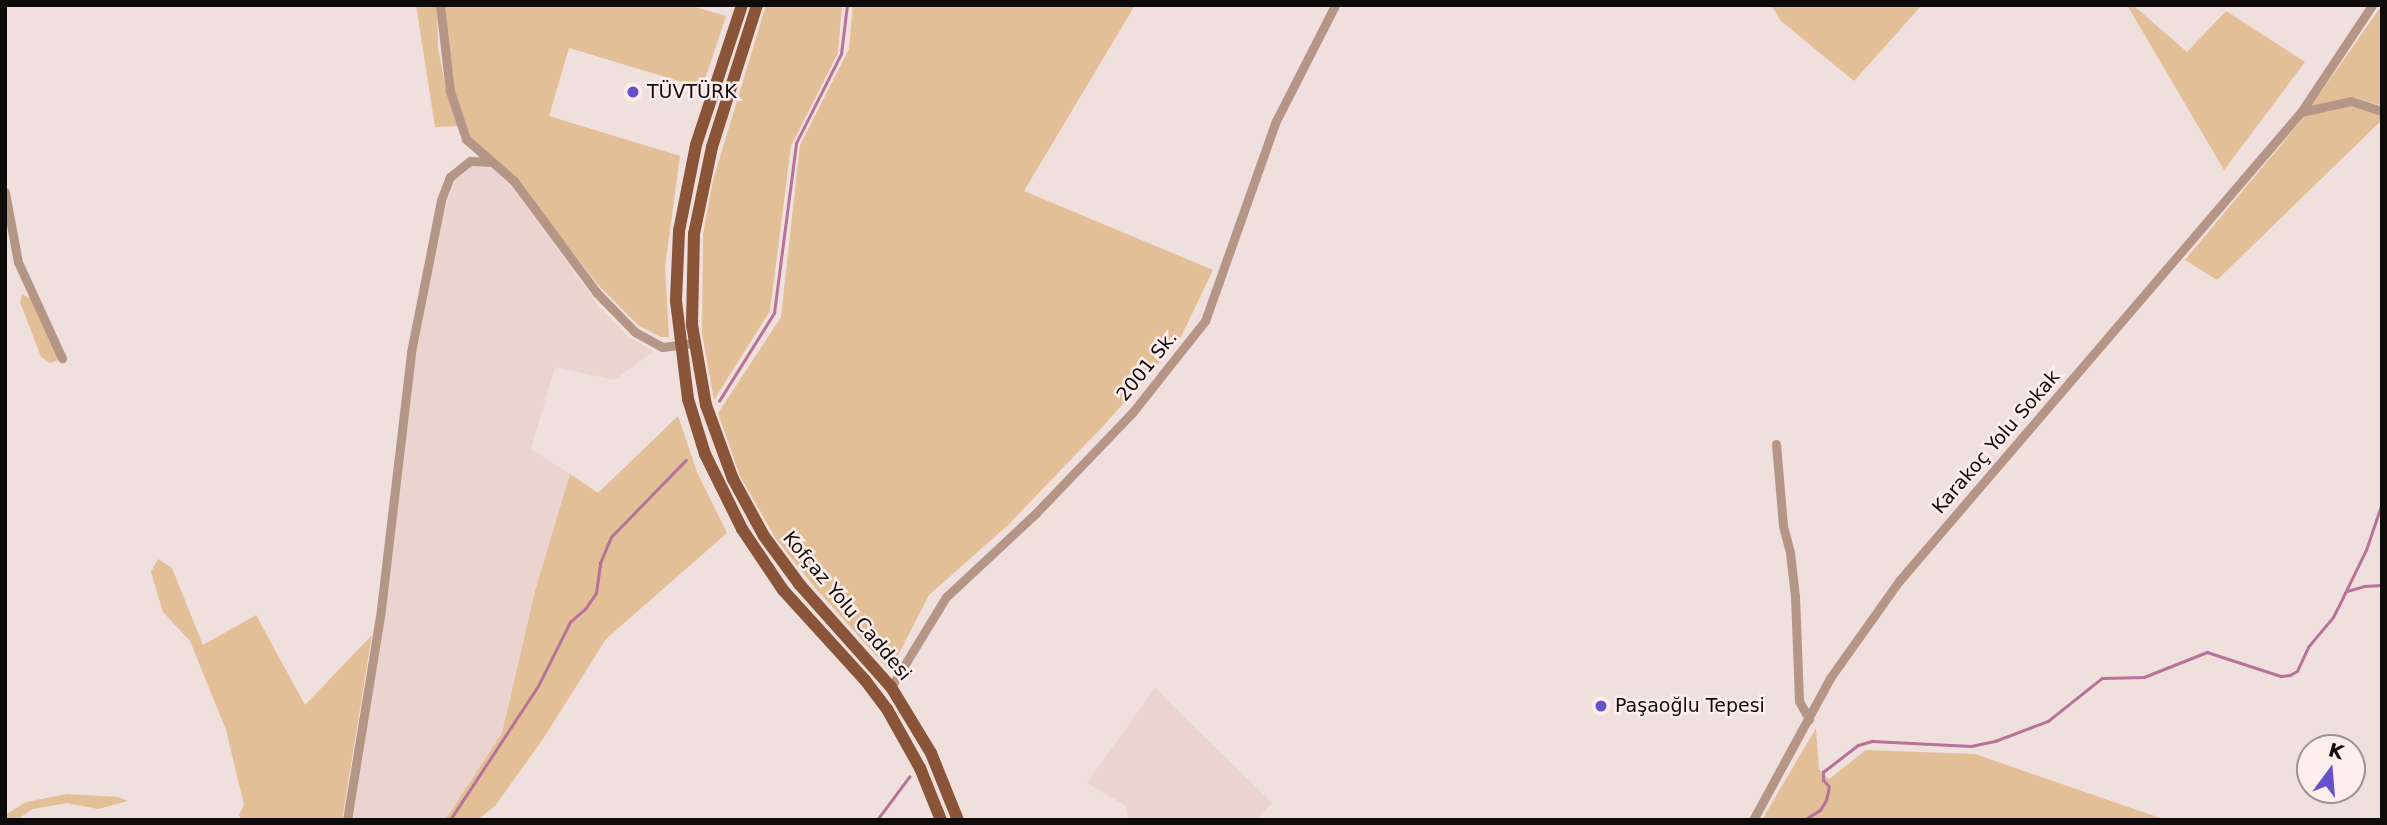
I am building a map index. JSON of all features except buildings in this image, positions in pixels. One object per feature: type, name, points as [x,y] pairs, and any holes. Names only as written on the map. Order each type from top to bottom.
[{"type":"main road","name":"Kofçaz Yolu Caddesi","points":[[742,5],[696,145],[684,198],[676,267],[679,346],[695,425],[726,502],[783,590],[865,680],[887,709],[920,768],[941,820]]},
{"type":"main road","name":"Kofçaz Yolu Caddesi","points":[[757,5],[712,147],[698,210],[691,261],[695,343],[701,383],[719,445],[758,526],[800,585],[891,687],[931,753],[958,820]]},
{"type":"street","points":[[440,5],[450,90],[466,139],[514,181],[596,292],[635,332],[662,347],[695,343]]},
{"type":"street","name":"2001 Sk.","points":[[891,687],[946,597],[1036,513],[1132,413],[1205,321],[1276,121],[1335,5]]},
{"type":"street","name":"Karakoç Yolu Sokak","points":[[1753,820],[1830,678],[1899,581],[2301,112],[2372,5]]},
{"type":"street","points":[[2301,112],[2351,101],[2382,111]]},
{"type":"street","points":[[347,820],[381,609],[411,352],[441,200],[450,177],[470,161],[491,162]]},
{"type":"street","points":[[5,192],[18,262],[62,358]]},
{"type":"street","points":[[1776,444],[1783,526],[1790,553],[1795,596],[1799,701],[1809,719]]},
{"type":"shaded area","points":[[416,5],[437,5],[438,47],[446,90],[459,126],[435,127]]},
{"type":"shaded area","points":[[444,5],[688,5],[726,16],[702,88],[569,48],[549,116],[680,156],[665,267],[669,337],[660,337],[638,325],[598,285],[517,180],[469,137],[453,90]]},
{"type":"shaded area","points":[[766,5],[842,5],[838,53],[791,146],[770,311],[714,400],[702,333],[703,234],[713,180]]},
{"type":"shaded area","points":[[853,5],[1135,5],[1024,191],[1213,270],[1180,339],[1105,424],[1007,526],[929,595],[890,671],[816,589],[776,539],[740,476],[718,413],[781,317],[800,145],[849,49]]},
{"type":"shaded area","points":[[1771,5],[1922,5],[1854,81],[1781,21]]},
{"type":"shaded area","points":[[2127,5],[2133,5],[2187,52],[2226,11],[2305,62],[2224,170]]},
{"type":"shaded area","points":[[2382,5],[2382,106],[2353,97],[2311,106]]},
{"type":"shaded area","points":[[2351,106],[2382,115],[2382,120],[2217,280],[2185,260],[2305,116]]},
{"type":"shaded area","points":[[473,166],[492,168],[510,183],[599,307],[629,337],[654,351],[615,380],[555,367],[531,449],[570,474],[535,591],[502,733],[445,820],[350,820],[386,599],[415,351],[444,211],[456,180]]},
{"type":"shaded area","points":[[22,294],[30,298],[61,359],[50,363],[41,357],[20,302]]},
{"type":"shaded area","points":[[678,416],[697,472],[727,533],[606,639],[543,739],[495,806],[477,820],[445,820],[502,733],[535,591],[570,474],[598,493]]},
{"type":"shaded area","points":[[158,559],[172,568],[203,645],[256,615],[305,705],[372,635],[342,820],[241,820],[239,815],[244,805],[226,730],[190,641],[163,612],[151,572]]},
{"type":"shaded area","points":[[1155,688],[1272,803],[1255,820],[1129,820],[1126,806],[1087,783]]},
{"type":"shaded area","points":[[1816,728],[1819,769],[1829,779],[1866,750],[1975,754],[2166,820],[1762,820]]},
{"type":"shaded area","points":[[67,794],[118,797],[128,801],[98,809],[67,803],[33,809],[16,820],[5,820],[5,815],[26,802]]},
{"type":"waterway","points":[[719,401],[774,313],[796,143],[841,54],[847,5]]},
{"type":"waterway","points":[[450,820],[538,686],[570,622],[585,609],[596,593],[600,563],[611,537],[686,460]]},
{"type":"waterway","points":[[1804,820],[1820,810],[1826,800],[1829,787],[1823,780],[1823,772],[1858,745],[1872,741],[1971,746],[1995,741],[2048,721],[2102,678],[2144,677],[2207,652],[2281,676],[2290,675],[2297,671],[2308,647],[2333,617],[2366,550],[2382,503]]},
{"type":"waterway","points":[[2347,591],[2382,585]]},
{"type":"waterway","points":[[877,820],[909,777]]},
{"type":"place","name":"TÜVTÜRK","points":[[633,92]]},
{"type":"place","name":"Paşaoğlu Tepesi","points":[[1601,706]]}]
